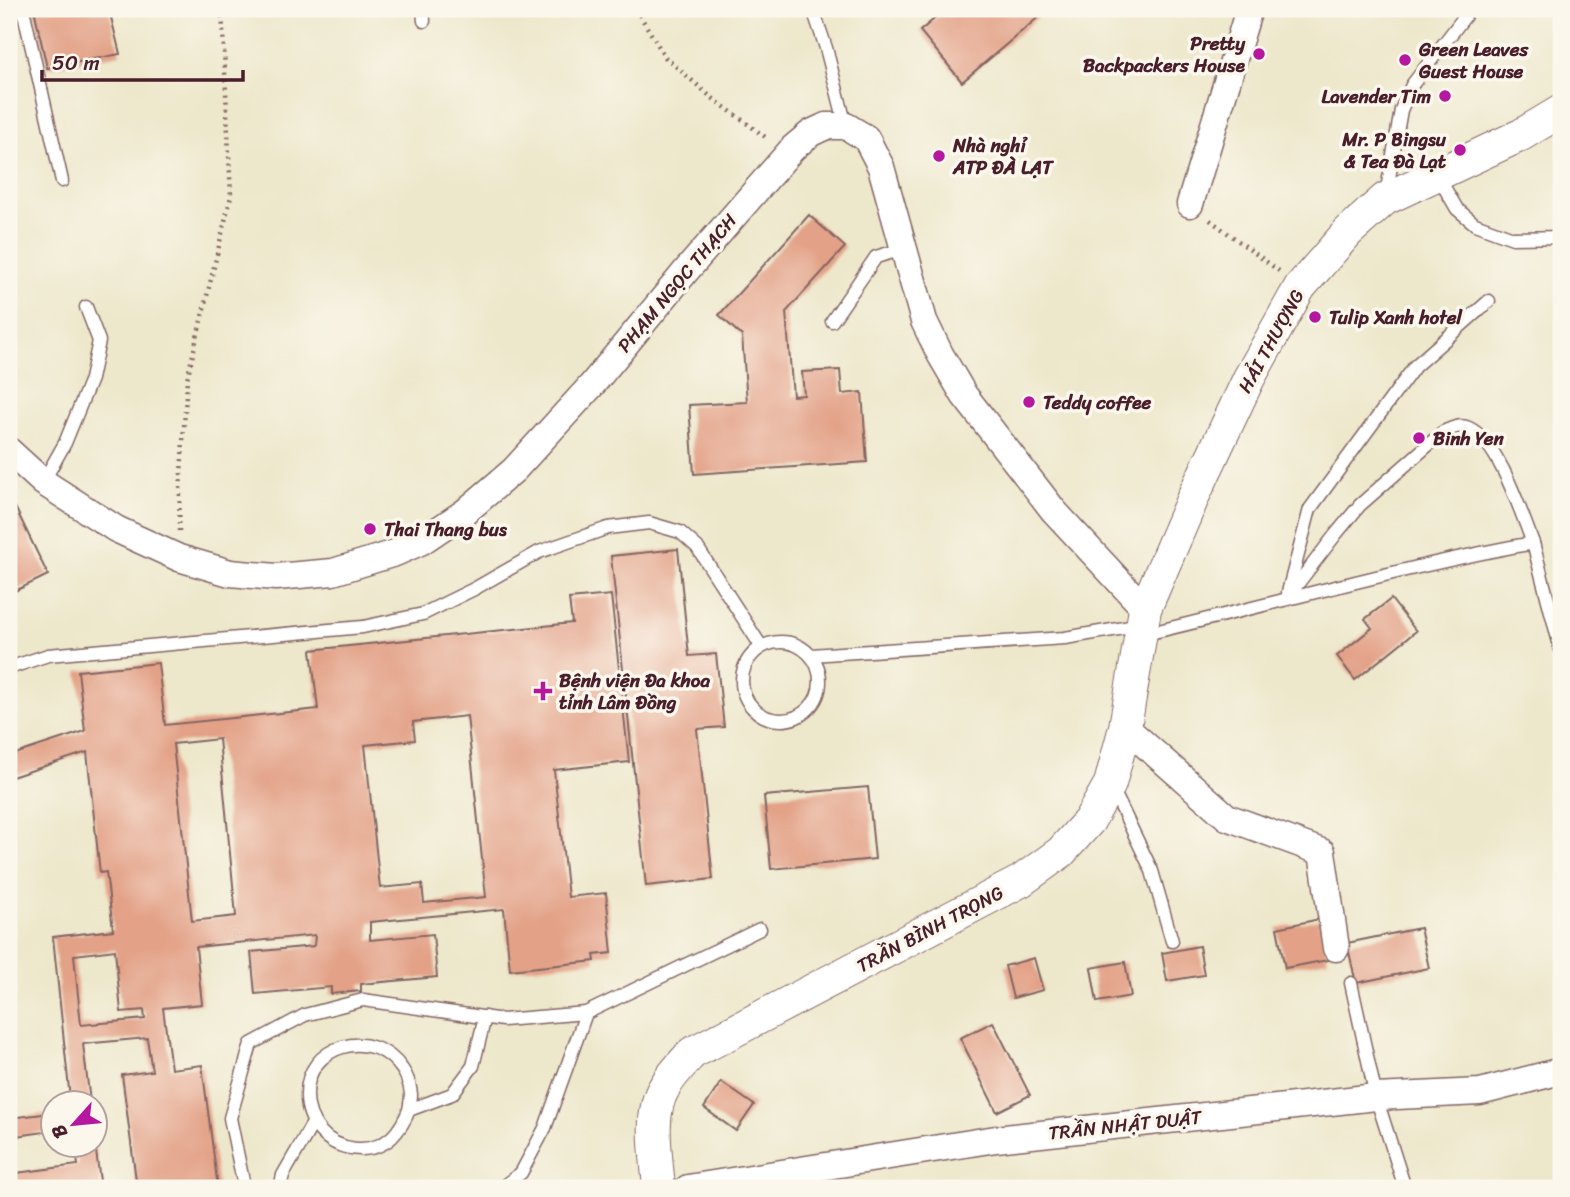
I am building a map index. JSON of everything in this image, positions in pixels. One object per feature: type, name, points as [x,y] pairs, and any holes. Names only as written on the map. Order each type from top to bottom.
[{"type":"street","points":[[1190,204],[1249,9]]},
{"type":"street","name":"HẢI THƯỢNG","points":[[1143,623],[1195,493],[1249,378],[1300,287],[1348,232],[1385,199],[1521,135],[1561,111]]},
{"type":"street","name":"PHẠM NGỌC THẠCH","points":[[9,451],[43,482],[116,528],[179,558],[230,573],[276,578],[333,572],[395,553],[422,541],[465,512],[514,470],[591,386],[788,154],[811,133],[826,126],[846,126]]},
{"type":"street","points":[[846,126],[866,138],[881,167],[924,321],[964,395],[1143,623]]},
{"type":"street","name":"TRẦN BÌNH TRỌNG","points":[[659,1188],[655,1118],[662,1091],[692,1053],[1021,881],[1061,852],[1089,821],[1110,784],[1125,727],[1143,623]]},
{"type":"street","points":[[1125,727],[1227,817],[1322,852],[1336,948]]},
{"type":"street","name":"TRẦN NHẬT DUẬT","points":[[688,1188],[996,1139],[1376,1097],[1480,1091],[1561,1071]]},
{"type":"lane","points":[[9,13],[23,9],[62,181]]},
{"type":"lane","points":[[813,9],[846,126]]},
{"type":"lane","points":[[1385,199],[1401,110],[1412,85],[1465,16]]},
{"type":"lane","points":[[1437,175],[1457,209],[1475,223],[1513,238],[1561,237]]},
{"type":"lane","points":[[832,321],[876,257],[903,249]]},
{"type":"lane","points":[[1286,599],[1310,509],[1415,366],[1489,300]]},
{"type":"lane","points":[[43,482],[65,443],[91,379],[99,341],[86,307]]},
{"type":"lane","points":[[1286,599],[1360,505],[1443,432],[1454,426],[1468,427],[1485,440],[1507,479],[1533,542],[1561,650]]},
{"type":"lane","points":[[9,668],[48,655],[363,627],[424,614],[539,552],[608,528],[649,523],[680,532],[697,547],[761,646]]},
{"type":"lane","points":[[811,655],[1065,638],[1143,623],[1241,612],[1286,599],[1533,542]]},
{"type":"lane","points":[[788,642],[811,655],[820,678],[819,691],[806,712],[783,721],[759,714],[750,705],[743,694],[741,680],[751,655],[761,646],[788,642]]},
{"type":"lane","points":[[1110,784],[1152,871],[1172,941]]},
{"type":"lane","points":[[246,1188],[230,1118],[251,1044],[305,1015],[363,1000],[503,1020],[586,1013],[760,929]]},
{"type":"lane","points":[[1351,983],[1376,1097],[1405,1188]]},
{"type":"lane","points":[[501,1188],[521,1173],[545,1128],[586,1013]]},
{"type":"lane","points":[[409,1110],[452,1094],[473,1066],[485,1017]]},
{"type":"lane","points":[[350,1044],[368,1045],[383,1050],[397,1061],[407,1075],[411,1093],[409,1110],[402,1126],[390,1139],[374,1147],[357,1150],[340,1146],[325,1136],[313,1123],[307,1107],[306,1090],[311,1073],[321,1059],[350,1044]]},
{"type":"lane","points":[[280,1188],[283,1175],[313,1123]]},
{"type":"path","points":[[179,558],[187,379],[231,196],[222,9]]},
{"type":"path","points":[[636,9],[665,57],[711,97],[788,154]]},
{"type":"path","points":[[1190,204],[1300,287]]},
{"type":"building","points":[[34,9],[109,9],[120,54],[47,68]]},
{"type":"building","points":[[946,9],[1048,9],[962,82],[920,31]]},
{"type":"building","points":[[809,215],[845,247],[786,312],[793,396],[804,395],[802,372],[840,370],[842,394],[862,392],[867,462],[694,474],[689,405],[747,402],[742,336],[719,315]]},
{"type":"building","points":[[15,507],[48,575],[9,594],[9,510]]},
{"type":"building","points":[[678,549],[689,656],[716,654],[724,727],[697,729],[713,879],[646,886],[611,556]]},
{"type":"building","points":[[611,595],[629,762],[554,770],[568,897],[606,893],[612,953],[594,955],[595,961],[510,970],[504,909],[370,922],[370,940],[433,934],[437,977],[361,984],[361,991],[331,994],[331,987],[255,994],[251,952],[314,946],[315,935],[196,947],[202,1004],[163,1008],[171,1069],[202,1065],[218,1188],[137,1188],[122,1075],[152,1071],[147,1038],[83,1044],[88,1088],[69,1088],[53,937],[113,930],[106,872],[100,873],[87,752],[9,778],[9,756],[85,731],[78,671],[158,663],[165,725],[318,709],[311,650],[572,623],[569,599]],"holes":[[[467,716],[486,897],[424,903],[422,884],[380,888],[365,745],[415,740],[413,722]],[[219,739],[236,916],[192,921],[173,744]],[[115,950],[121,1012],[144,1010],[145,1019],[81,1025],[74,955]]]},
{"type":"building","points":[[1391,599],[1416,631],[1355,680],[1337,656],[1372,628],[1365,619]]},
{"type":"building","points":[[868,787],[875,859],[771,869],[764,796]]},
{"type":"building","points":[[1320,919],[1328,960],[1285,968],[1277,928]]},
{"type":"building","points":[[1420,928],[1429,968],[1356,983],[1347,943]]},
{"type":"building","points":[[1199,946],[1204,975],[1167,981],[1162,953]]},
{"type":"building","points":[[1034,958],[1043,990],[1013,998],[1005,966]]},
{"type":"building","points":[[1125,962],[1131,996],[1097,1002],[1091,968]]},
{"type":"building","points":[[993,1022],[1030,1095],[997,1112],[960,1038]]},
{"type":"building","points":[[721,1082],[754,1105],[736,1131],[704,1108]]},
{"type":"building","points":[[38,1115],[38,1133],[9,1137],[9,1118]]},
{"type":"building","points":[[77,1158],[97,1158],[101,1188],[9,1188],[9,1174],[78,1165]]},
{"type":"place","name":"Pretty Backpackers House","points":[[1259,54]]},
{"type":"place","name":"Green Leaves Guest House","points":[[1405,60]]},
{"type":"place","name":"Lavender Tim","points":[[1445,96]]},
{"type":"place","name":"Mr. P Bingsu & Tea Đà Lạt","points":[[1460,150]]},
{"type":"place","name":"Nhà nghỉ ATP ĐÀ LẠT","points":[[939,156]]},
{"type":"place","name":"Tulip Xanh hotel","points":[[1315,317]]},
{"type":"place","name":"Teddy coffee","points":[[1029,402]]},
{"type":"place","name":"Binh Yen","points":[[1419,438]]},
{"type":"place","name":"Thai Thang bus","points":[[370,529]]},
{"type":"place","name":"Bệnh viện Đa khoa tỉnh Lâm Đồng","points":[[543,691]]}]
